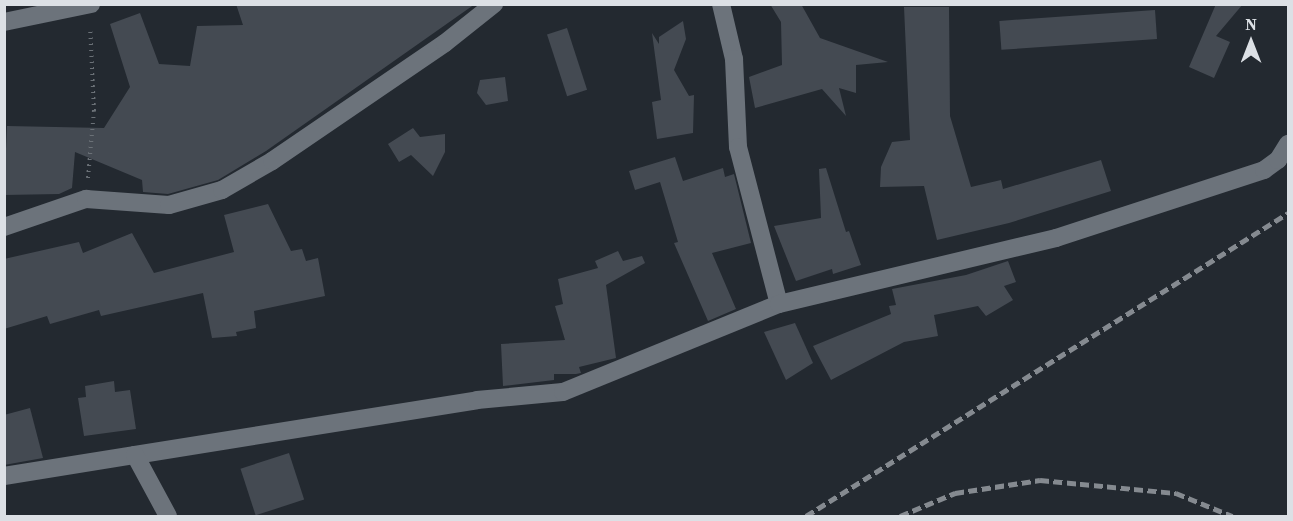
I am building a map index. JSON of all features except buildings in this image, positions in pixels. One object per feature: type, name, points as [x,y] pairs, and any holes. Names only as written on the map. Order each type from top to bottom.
[{"type":"street","points":[[4,227],[86,199],[169,205],[222,190],[272,161],[435,50],[494,4]]},
{"type":"street","points":[[721,4],[734,59],[738,147],[779,304]]},
{"type":"street","points":[[4,22],[90,5]]},
{"type":"street","points":[[4,476],[477,400],[563,392],[779,304],[1056,238],[1264,170],[1278,160],[1288,144]]},
{"type":"street","points":[[135,455],[168,516]]},
{"type":"path","points":[[86,199],[94,111],[90,5]]},
{"type":"railway","points":[[806,516],[1288,213]]},
{"type":"railway","points":[[900,516],[955,493],[1040,480],[1176,493],[1232,516]]}]
